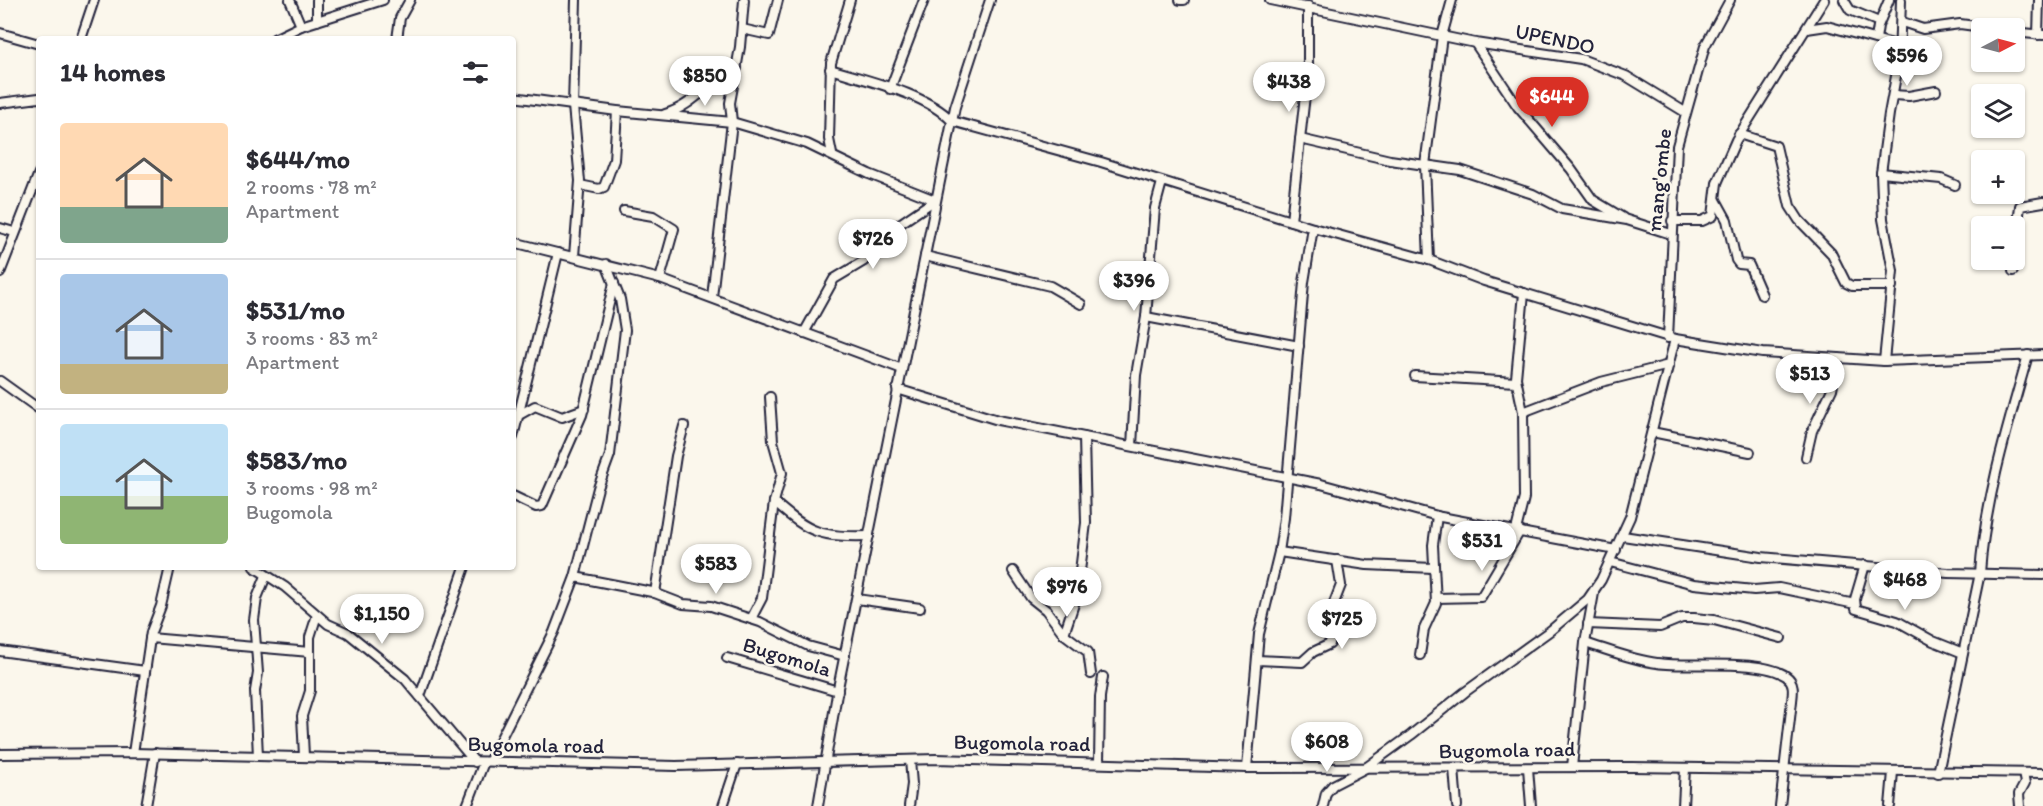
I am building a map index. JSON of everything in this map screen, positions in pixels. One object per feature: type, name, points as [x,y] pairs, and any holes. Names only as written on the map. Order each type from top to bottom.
[{"type":"street","points":[[82,36],[94,0]]},
{"type":"street","points":[[290,0],[301,26]]},
{"type":"street","points":[[316,0],[317,21]]},
{"type":"street","points":[[284,36],[301,26],[383,0]]},
{"type":"street","points":[[397,36],[400,18],[410,0]]},
{"type":"street","points":[[574,256],[580,185],[573,106],[576,0]]},
{"type":"street","points":[[712,297],[732,122],[730,102],[737,68],[744,0]]},
{"type":"street","points":[[742,29],[770,35],[778,0]]},
{"type":"street","points":[[832,154],[829,139],[831,69],[850,0]]},
{"type":"street","points":[[890,89],[924,0]]},
{"type":"street","points":[[818,806],[897,388],[955,106],[990,0]]},
{"type":"street","name":"UPENDO","points":[[1270,0],[1303,4],[1475,43],[1581,59],[1626,76],[1685,112]]},
{"type":"street","name":"mang'ombe","points":[[1595,589],[1623,536],[1670,365],[1671,234],[1675,202],[1675,159],[1685,112],[1705,46],[1730,0]]},
{"type":"street","points":[[1672,221],[1702,221],[1712,217],[1715,212],[1715,199],[1721,172],[1739,134],[1824,0]]},
{"type":"street","points":[[1844,0],[1850,10],[1879,22]]},
{"type":"street","points":[[1876,39],[1879,22],[1889,0]]},
{"type":"street","points":[[1884,362],[1892,286],[1892,260],[1883,219],[1881,173],[1900,46],[1901,0]]},
{"type":"street","points":[[2025,33],[2040,35],[2039,0]]},
{"type":"street","points":[[1429,260],[1425,165],[1442,36],[1451,1]]},
{"type":"street","points":[[1291,221],[1308,68],[1303,4]]},
{"type":"street","points":[[1902,22],[1923,29],[1960,24],[1971,25]]},
{"type":"street","points":[[1807,29],[1827,26],[1900,46]]},
{"type":"street","points":[[0,33],[36,43]]},
{"type":"street","points":[[1475,43],[1518,107],[1571,169],[1593,200],[1627,220]]},
{"type":"street","points":[[660,116],[684,107],[716,79],[737,68]]},
{"type":"street","points":[[831,69],[938,108],[952,121],[1429,260],[1524,293],[1672,338],[1763,353],[1884,362],[2043,355]]},
{"type":"street","points":[[1893,94],[1909,96],[1936,91]]},
{"type":"street","points":[[516,97],[616,111],[732,122],[788,138],[832,154],[870,174],[935,200]]},
{"type":"street","points":[[0,103],[36,98]]},
{"type":"street","points":[[580,185],[599,189],[604,187],[616,147],[616,111]]},
{"type":"street","points":[[1739,134],[1776,146],[1790,206],[1799,220],[1831,253],[1846,283],[1852,286],[1892,286]]},
{"type":"street","points":[[1300,139],[1425,165],[1453,168],[1492,180],[1567,210],[1627,220],[1671,234]]},
{"type":"street","points":[[1881,173],[1941,179],[1955,185]]},
{"type":"street","points":[[0,273],[36,180]]},
{"type":"street","points":[[1132,446],[1136,375],[1146,316],[1155,208],[1162,182]]},
{"type":"street","points":[[1715,199],[1727,220],[1736,260],[1739,264],[1749,265],[1762,295]]},
{"type":"street","points":[[804,333],[832,281],[864,261],[901,224],[935,200]]},
{"type":"street","points":[[2019,216],[2020,206],[2043,202]]},
{"type":"street","points":[[624,211],[653,216],[674,230],[660,279]]},
{"type":"street","points":[[0,228],[14,232]]},
{"type":"street","points":[[1247,768],[1258,634],[1279,552],[1304,282],[1313,228]]},
{"type":"street","points":[[516,243],[660,279],[902,369]]},
{"type":"street","points":[[516,426],[558,253]]},
{"type":"street","points":[[925,256],[1050,286],[1081,304]]},
{"type":"street","points":[[467,806],[487,761],[554,632],[574,577],[611,447],[625,330],[624,315],[606,264]]},
{"type":"street","points":[[516,497],[541,507],[584,409],[614,282]]},
{"type":"street","points":[[1436,598],[1481,597],[1518,530],[1524,498],[1523,412],[1516,382],[1524,293]]},
{"type":"street","points":[[1146,316],[1299,346]]},
{"type":"street","points":[[1938,773],[1980,573],[1982,546],[1989,511],[2028,355]]},
{"type":"street","points":[[1806,457],[1812,431],[1832,389],[1838,358]]},
{"type":"street","points":[[1523,412],[1601,382],[1670,365]]},
{"type":"street","points":[[1415,376],[1516,382]]},
{"type":"street","points":[[0,381],[36,407]]},
{"type":"street","points":[[897,388],[978,416],[1360,493],[1437,516],[1616,550]]},
{"type":"street","points":[[751,619],[762,597],[774,501],[783,469],[773,441],[770,397]]},
{"type":"street","points":[[519,415],[535,406],[562,417],[584,409]]},
{"type":"street","points":[[655,593],[675,466],[684,426]]},
{"type":"street","points":[[1652,432],[1750,452]]},
{"type":"street","points":[[1064,634],[1077,595],[1081,567],[1086,502],[1084,437]]},
{"type":"street","points":[[774,501],[796,522],[811,530],[836,537],[869,536]]},
{"type":"street","points":[[1420,655],[1424,629],[1436,598],[1432,545],[1437,516]]},
{"type":"street","points":[[1623,536],[1711,551],[1865,565],[2043,575]]},
{"type":"street","points":[[1279,552],[1367,565],[1433,568]]},
{"type":"street","points":[[1257,660],[1302,662],[1313,652],[1330,644],[1334,603],[1341,585],[1337,560]]},
{"type":"street","points":[[1610,562],[1694,584],[1727,585],[1754,590],[1779,588],[1855,604]]},
{"type":"street","points":[[1865,565],[1855,604],[1856,609],[1897,621],[1933,641],[1963,653]]},
{"type":"street","points":[[133,753],[150,638],[161,606],[169,570]]},
{"type":"street","points":[[258,570],[285,587],[317,615],[360,643],[405,679],[475,762]]},
{"type":"street","points":[[420,696],[464,570]]},
{"type":"street","points":[[1013,571],[1029,596],[1046,610],[1064,634],[1090,655],[1091,674]]},
{"type":"street","points":[[258,756],[255,608],[266,576]]},
{"type":"street","points":[[574,577],[655,593],[683,603],[711,606],[785,633],[808,646],[845,656]]},
{"type":"street","points":[[1572,767],[1585,643],[1595,589]]},
{"type":"street","points":[[1323,806],[1329,788],[1364,769],[1551,630],[1579,607],[1595,589]]},
{"type":"street","points":[[857,599],[920,608]]},
{"type":"street","points":[[304,756],[302,718],[309,695],[309,637],[317,615]]},
{"type":"street","points":[[1588,624],[1660,627],[1682,618],[1694,618],[1714,620],[1781,638]]},
{"type":"street","points":[[150,638],[227,644],[255,649],[310,652]]},
{"type":"street","points":[[1585,643],[1649,662],[1721,664],[1767,669],[1785,675],[1793,687],[1780,806]]},
{"type":"street","points":[[0,651],[145,671]]},
{"type":"street","name":"Bugomola","points":[[727,658],[838,691]]},
{"type":"street","points":[[1099,762],[1100,697],[1103,677]]},
{"type":"street","points":[[146,806],[155,753]]},
{"type":"street","name":"Bugomola road","points":[[0,754],[155,753],[675,766],[910,760],[1099,762],[1247,768],[1572,767],[2043,773]]},
{"type":"street","points":[[909,806],[912,784],[910,760]]},
{"type":"street","points":[[723,806],[737,764]]},
{"type":"street","points":[[1454,768],[1457,806]]},
{"type":"street","points":[[1527,768],[1530,806]]},
{"type":"street","points":[[1683,806],[1685,768]]},
{"type":"street","points":[[1890,806],[1893,772]]},
{"type":"street","points":[[2020,806],[2019,794],[2025,783],[2023,773]]}]
